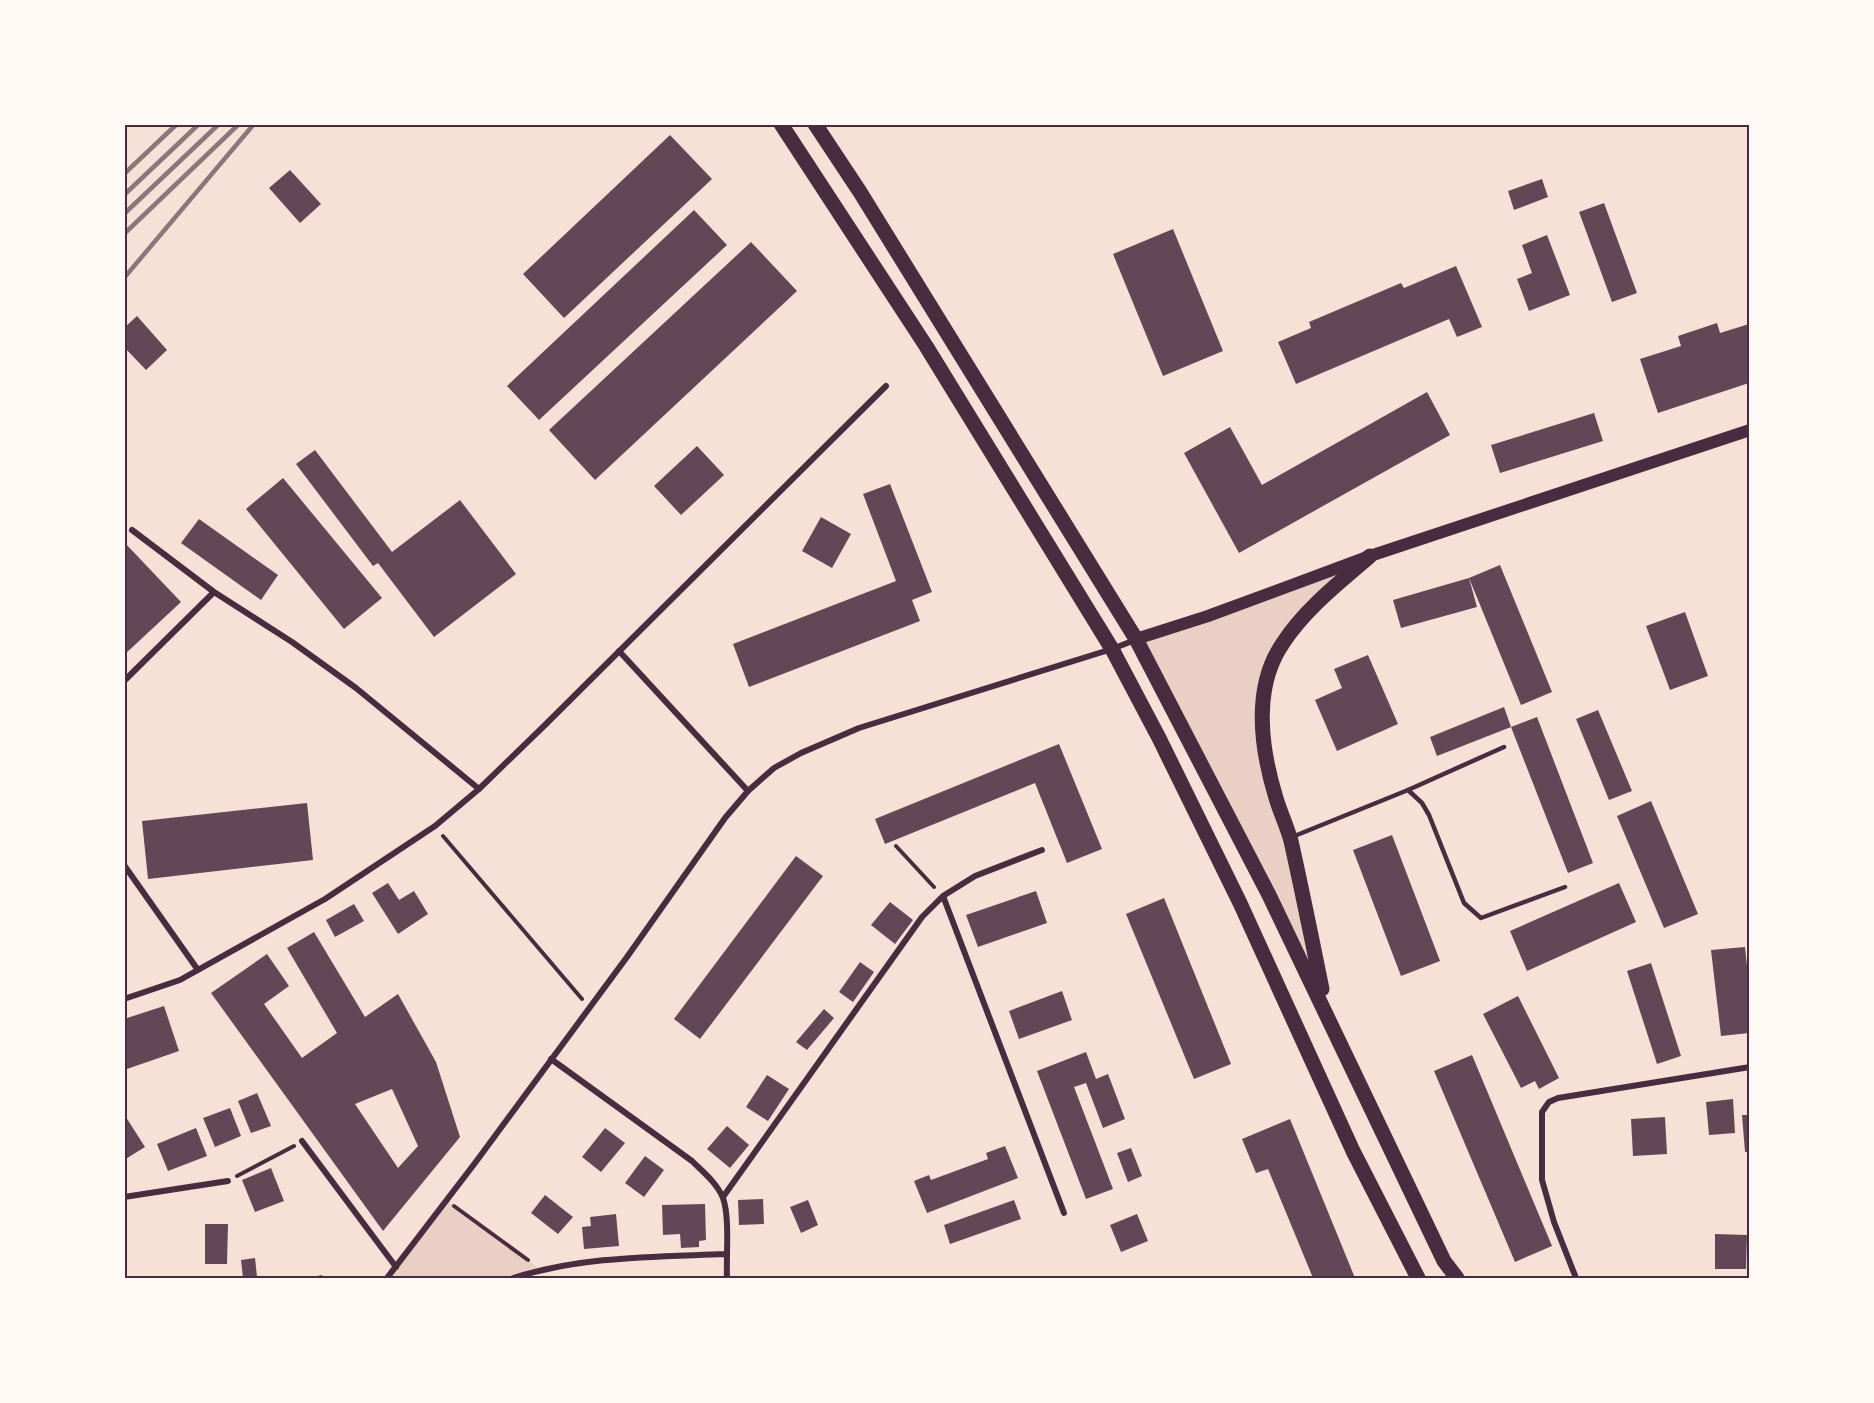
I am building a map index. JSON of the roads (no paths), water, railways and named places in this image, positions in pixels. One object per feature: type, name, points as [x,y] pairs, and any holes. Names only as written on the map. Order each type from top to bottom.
[{"type":"main road","points":[[781,124],[926,346],[1112,649],[1240,903],[1353,1151],[1418,1278]]},
{"type":"main road","points":[[815,124],[860,192],[1136,639],[1327,1012],[1444,1261],[1457,1278]]},
{"type":"main road","points":[[1136,639],[1208,616],[1370,556],[1749,430]]},
{"type":"main road","points":[[1327,1012],[1290,838],[1276,797],[1264,748],[1263,703],[1269,671],[1282,644],[1324,596],[1370,556]]},
{"type":"street","points":[[124,999],[180,980],[198,970],[325,899],[435,826],[479,789],[886,386]]},
{"type":"street","points":[[132,530],[214,591],[292,642],[356,688],[479,789]]},
{"type":"street","points":[[124,681],[214,591]]},
{"type":"street","points":[[387,1278],[551,1059],[725,818],[748,791],[774,768],[860,728],[1112,649],[1136,639]]},
{"type":"street","points":[[619,651],[748,791]]},
{"type":"street","points":[[723,1197],[922,917],[943,896],[975,876],[1042,850]]},
{"type":"street","points":[[124,865],[198,970]]},
{"type":"street","points":[[943,896],[1064,1213]]},
{"type":"street","points":[[551,1059],[692,1161],[711,1179],[723,1197],[726,1218],[727,1278]]},
{"type":"street","points":[[1576,1278],[1554,1222],[1542,1179],[1542,1112],[1549,1102],[1558,1098],[1749,1067]]},
{"type":"street","points":[[302,1141],[396,1267]]},
{"type":"street","points":[[124,1197],[228,1181]]},
{"type":"street","points":[[513,1278],[571,1263],[725,1254]]},
{"type":"lane","points":[[1290,838],[1408,790],[1504,747]]},
{"type":"lane","points":[[1408,790],[1422,803],[1429,815],[1464,903],[1481,918],[1565,887]]},
{"type":"railway","points":[[124,174],[177,124]]},
{"type":"railway","points":[[124,195],[199,124]]},
{"type":"railway","points":[[124,214],[219,124]]},
{"type":"railway","points":[[124,234],[239,124]]},
{"type":"railway","points":[[124,278],[254,124]]}]
